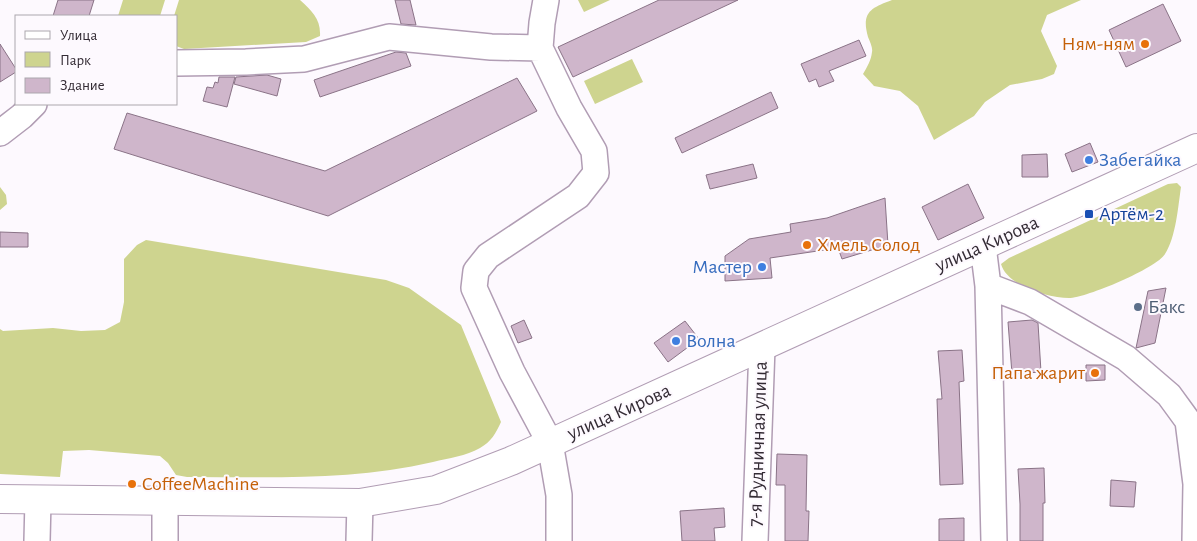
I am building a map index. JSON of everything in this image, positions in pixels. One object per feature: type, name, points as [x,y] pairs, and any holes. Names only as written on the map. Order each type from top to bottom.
[{"type":"main road","name":"улица Кирова","points":[[0,499],[360,503],[436,490],[511,461],[1197,148]]},
{"type":"street","points":[[546,0],[540,48],[569,108],[594,151],[596,173],[578,196],[488,256],[476,271],[474,288],[512,372],[550,443],[559,495],[558,541]]},
{"type":"street","points":[[178,63],[304,59],[389,37],[491,47],[540,48]]},
{"type":"street","points":[[0,133],[33,105]]},
{"type":"street","points":[[983,246],[988,286],[994,541]]},
{"type":"street","points":[[988,286],[1030,302],[1126,358],[1169,394],[1188,421],[1196,484],[1195,541]]},
{"type":"street","name":"7-я Рудничная улица","points":[[755,541],[762,346]]},
{"type":"street","points":[[37,541],[38,500]]},
{"type":"street","points":[[165,501],[165,541]]},
{"type":"street","points":[[359,541],[360,503]]},
{"type":"green space","points":[[123,0],[165,0],[160,15],[118,15]]},
{"type":"green space","points":[[179,0],[300,0],[317,20],[320,36],[306,42],[184,49],[178,47],[178,15],[174,15]]},
{"type":"green space","points":[[578,0],[610,0],[584,12]]},
{"type":"green space","points":[[892,0],[1081,0],[1047,15],[1041,31],[1057,66],[1054,74],[1042,79],[1010,85],[985,102],[974,116],[934,140],[918,106],[900,91],[874,86],[863,74],[870,61],[872,50],[866,29],[867,16],[873,9]]},
{"type":"green space","points":[[632,59],[643,82],[595,104],[584,81]]},
{"type":"green space","points":[[1177,183],[1181,187],[1176,222],[1169,247],[1159,260],[1136,274],[1105,288],[1069,298],[1040,293],[1020,284],[1011,279],[1001,264],[1009,258],[1168,184]]},
{"type":"green space","points":[[0,187],[6,195],[7,204],[0,210]]},
{"type":"green space","points":[[146,240],[386,280],[409,288],[461,325],[501,422],[497,430],[484,446],[463,455],[403,468],[341,475],[310,477],[187,477],[176,475],[168,463],[160,456],[89,450],[63,451],[60,477],[0,474],[0,329],[3,331],[53,328],[81,331],[105,330],[120,322],[124,302],[124,259],[137,245]]},
{"type":"building","points":[[58,0],[94,0],[89,15],[53,15]]},
{"type":"building","points":[[395,0],[410,0],[416,25],[401,24]]},
{"type":"building","points":[[659,0],[738,0],[573,77],[558,47]]},
{"type":"building","points":[[1163,4],[1181,41],[1126,67],[1109,30]]},
{"type":"building","points":[[859,40],[866,56],[829,71],[834,81],[819,87],[816,79],[809,82],[801,64]]},
{"type":"building","points":[[0,44],[15,67],[15,73],[0,82]]},
{"type":"building","points":[[396,52],[406,53],[411,66],[320,97],[314,80]]},
{"type":"building","points":[[267,75],[281,79],[277,96],[234,84],[236,77]]},
{"type":"building","points":[[219,77],[235,77],[227,107],[203,101],[207,87],[213,88],[215,82],[218,83]]},
{"type":"building","points":[[517,78],[537,111],[328,216],[114,149],[127,113],[325,171]]},
{"type":"building","points":[[771,92],[778,108],[682,153],[675,138]]},
{"type":"building","points":[[1090,143],[1098,162],[1072,172],[1065,154]]},
{"type":"building","points":[[1047,154],[1048,177],[1022,177],[1022,155]]},
{"type":"building","points":[[753,164],[757,178],[710,189],[706,175]]},
{"type":"building","points":[[968,184],[984,218],[938,240],[922,207]]},
{"type":"building","points":[[885,198],[888,245],[842,259],[838,248],[770,258],[772,278],[725,281],[725,256],[749,239],[791,232],[790,224],[827,218]]},
{"type":"building","points":[[0,232],[28,233],[28,247],[0,247]]},
{"type":"building","points":[[1166,288],[1155,343],[1136,348],[1148,291]]},
{"type":"building","points":[[524,320],[532,338],[518,343],[511,326]]},
{"type":"building","points":[[1032,320],[1038,323],[1041,372],[1012,374],[1008,322]]},
{"type":"building","name":"Волна","points":[[685,321],[699,339],[668,362],[654,343]]},
{"type":"building","points":[[962,350],[964,381],[959,382],[963,484],[940,485],[937,399],[942,399],[938,351]]},
{"type":"building","points":[[1086,365],[1105,365],[1105,380],[1086,381]]},
{"type":"building","points":[[777,454],[807,455],[806,511],[809,511],[808,541],[785,541],[785,485],[776,485]]},
{"type":"building","points":[[1044,468],[1043,541],[1020,541],[1018,469]]},
{"type":"building","points":[[1111,480],[1136,482],[1134,507],[1110,506]]},
{"type":"building","points":[[724,508],[725,527],[714,528],[715,541],[682,541],[680,511]]},
{"type":"building","points":[[964,518],[964,541],[939,541],[939,519]]},
{"type":"place","name":"Ням-ням","points":[[1145,44]]},
{"type":"place","name":"Забегайка","points":[[1089,160]]},
{"type":"place","name":"Артём-2","points":[[1089,214]]},
{"type":"place","name":"Хмель Солод","points":[[807,245]]},
{"type":"place","name":"Мастер","points":[[762,267]]},
{"type":"place","name":"Бакс","points":[[1138,307]]},
{"type":"place","name":"Волна","points":[[676,341]]},
{"type":"place","name":"Папа жарит","points":[[1095,373]]},
{"type":"place","name":"CoffeeMachine","points":[[132,484]]}]
